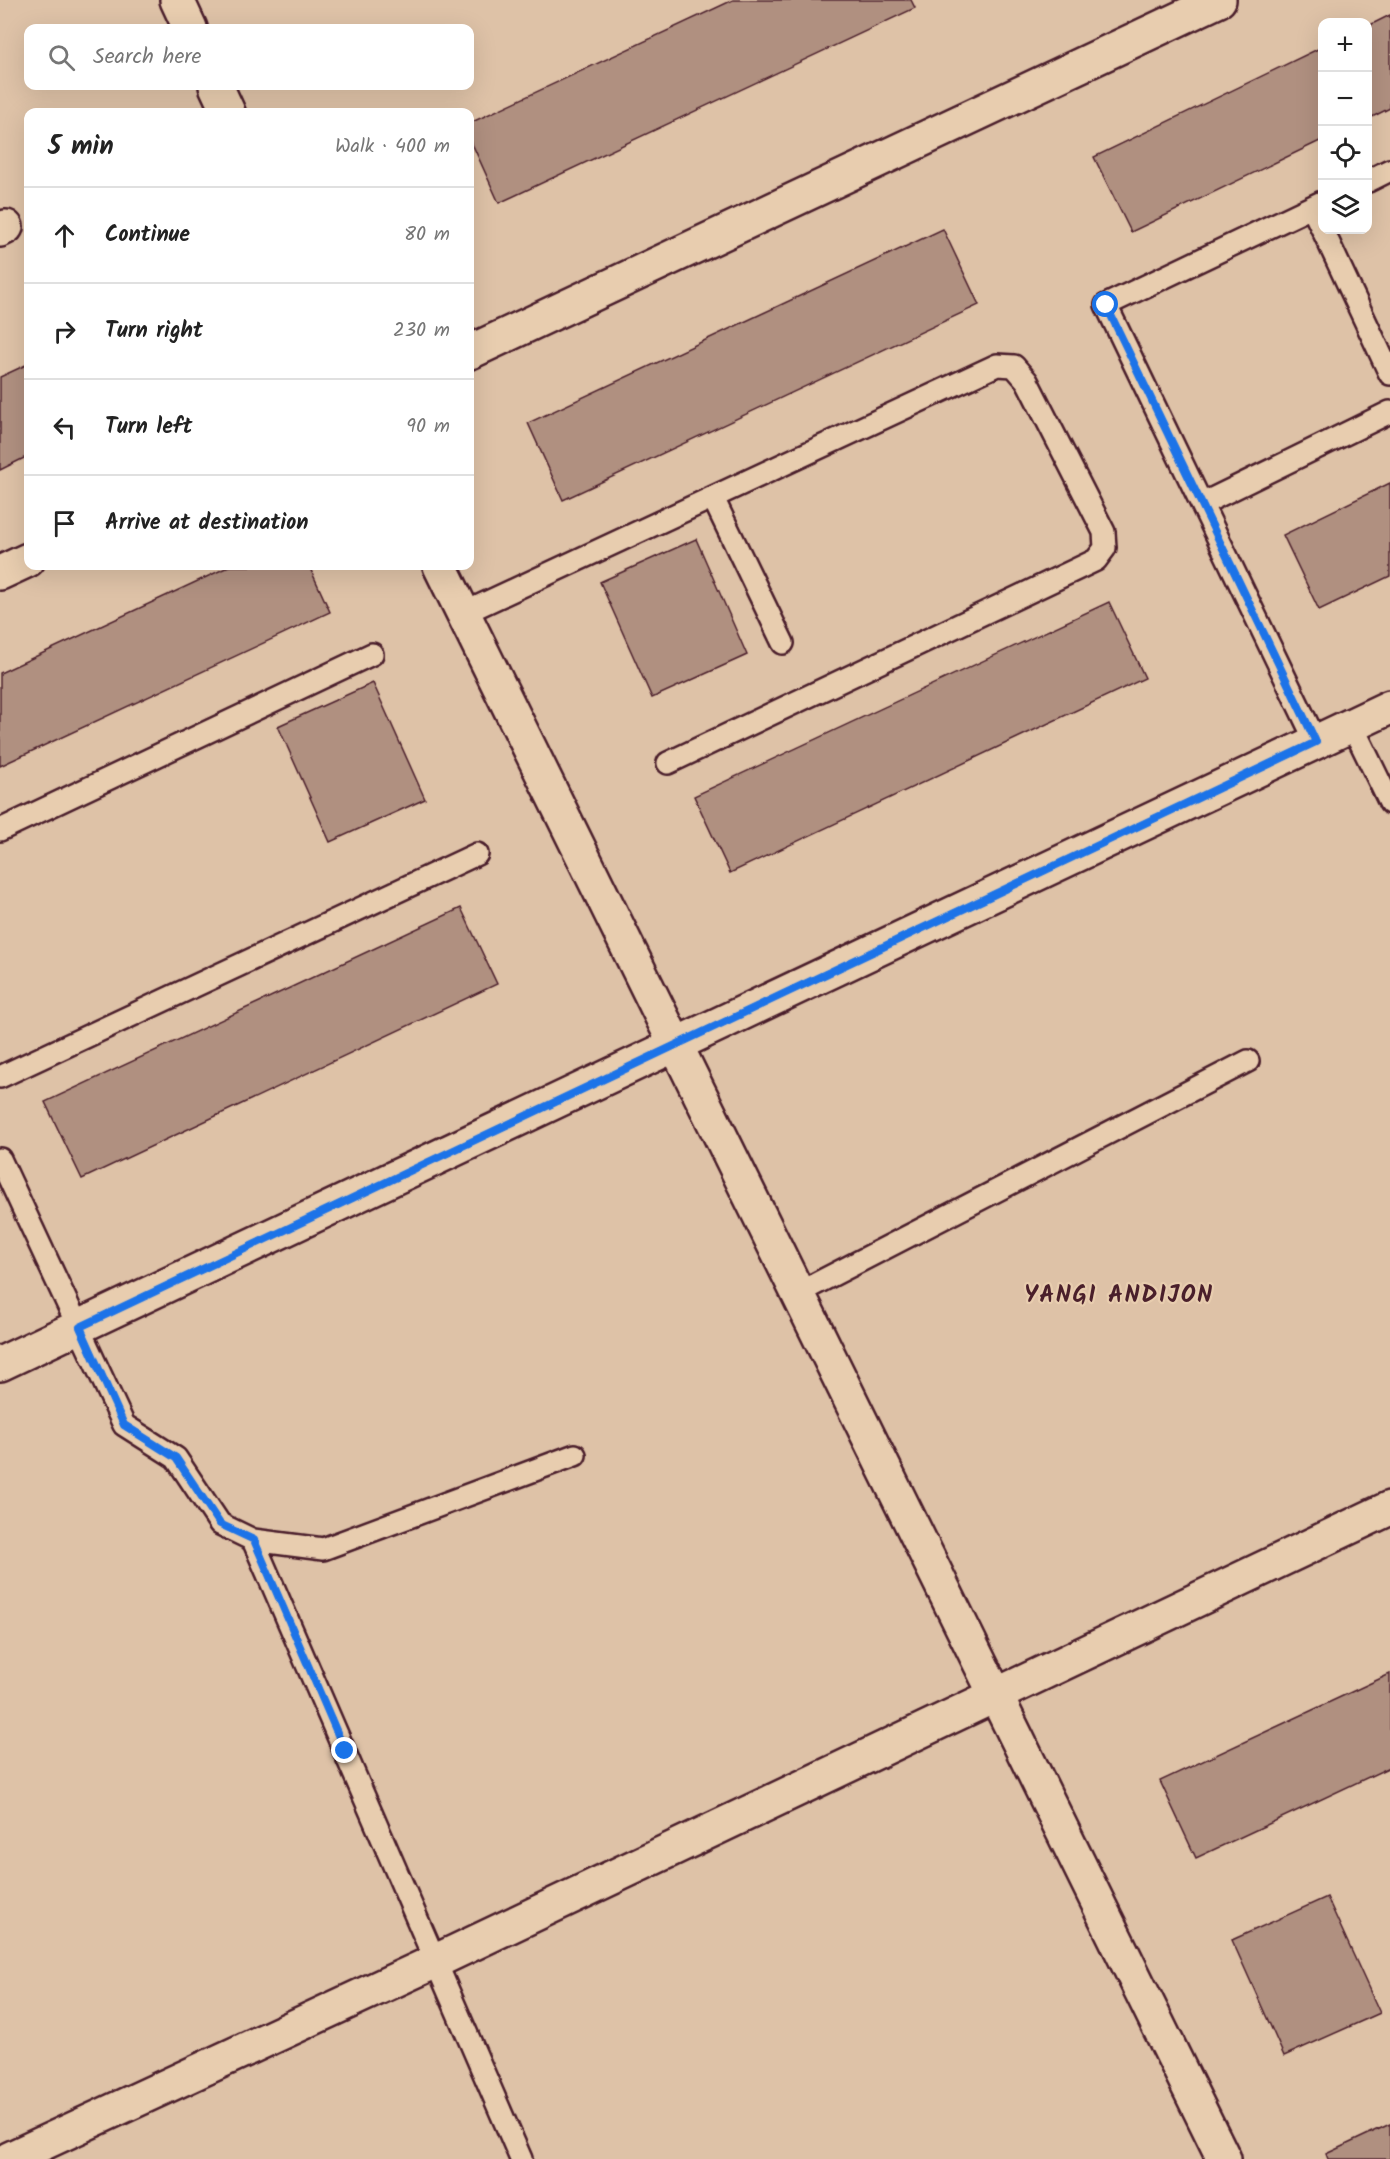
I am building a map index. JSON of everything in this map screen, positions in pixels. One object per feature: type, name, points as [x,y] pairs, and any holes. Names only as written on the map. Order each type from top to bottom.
[{"type":"street","points":[[177,0],[188,24]]},
{"type":"street","points":[[474,350],[1219,0]]},
{"type":"street","points":[[218,90],[226,108]]},
{"type":"street","points":[[0,573],[24,562]]},
{"type":"street","points":[[442,570],[1224,2159]]},
{"type":"street","points":[[0,1364],[1390,707]]},
{"type":"street","points":[[9,2159],[436,1961],[1390,1508]]},
{"type":"lane","points":[[1370,180],[1390,170]]},
{"type":"lane","points":[[1316,742],[1106,305],[1317,205],[1390,374]]},
{"type":"lane","points":[[464,613],[997,365],[1014,366],[1027,381],[1104,532],[1105,548],[1096,560],[668,763]]},
{"type":"lane","points":[[1202,504],[1390,412]]},
{"type":"lane","points":[[712,498],[783,643]]},
{"type":"lane","points":[[0,830],[372,654]]},
{"type":"lane","points":[[1352,725],[1390,803]]},
{"type":"lane","points":[[0,1077],[477,854]]},
{"type":"lane","points":[[798,1293],[1248,1061]]},
{"type":"lane","points":[[0,1159],[124,1425],[176,1458],[220,1524],[254,1540],[323,1549],[575,1455]]},
{"type":"lane","points":[[254,1540],[521,2159]]},
{"type":"building","points":[[733,0],[911,0],[915,8],[499,203],[474,148],[474,121]]},
{"type":"building","points":[[1390,15],[1390,108],[1372,117],[1372,72],[1372,24]]},
{"type":"building","points":[[1318,49],[1318,142],[1131,232],[1094,157]]},
{"type":"building","points":[[943,229],[979,305],[563,500],[528,423]]},
{"type":"building","points":[[24,366],[24,458],[0,470],[0,377]]},
{"type":"building","points":[[1390,483],[1390,576],[1319,610],[1283,535]]},
{"type":"building","points":[[696,539],[747,655],[652,698],[600,582]]},
{"type":"building","points":[[221,570],[311,570],[330,612],[0,766],[0,673]]},
{"type":"building","points":[[1109,602],[1145,678],[730,873],[694,796]]},
{"type":"building","points":[[373,683],[425,799],[330,842],[278,726]]},
{"type":"building","points":[[461,908],[497,984],[82,1179],[45,1102]]},
{"type":"building","points":[[1390,1674],[1390,1767],[1196,1858],[1160,1781]]},
{"type":"building","points":[[1327,1897],[1380,2013],[1284,2056],[1232,1940]]},
{"type":"building","points":[[1390,2124],[1390,2159],[1328,2159],[1326,2154]]},
{"type":"district","name":"YANGI ANDIJON","points":[[1119,1295]]},
{"type":"route","points":[[345,1751],[254,1540],[220,1524],[176,1458],[124,1425],[80,1327],[1316,742],[1106,305]]}]
